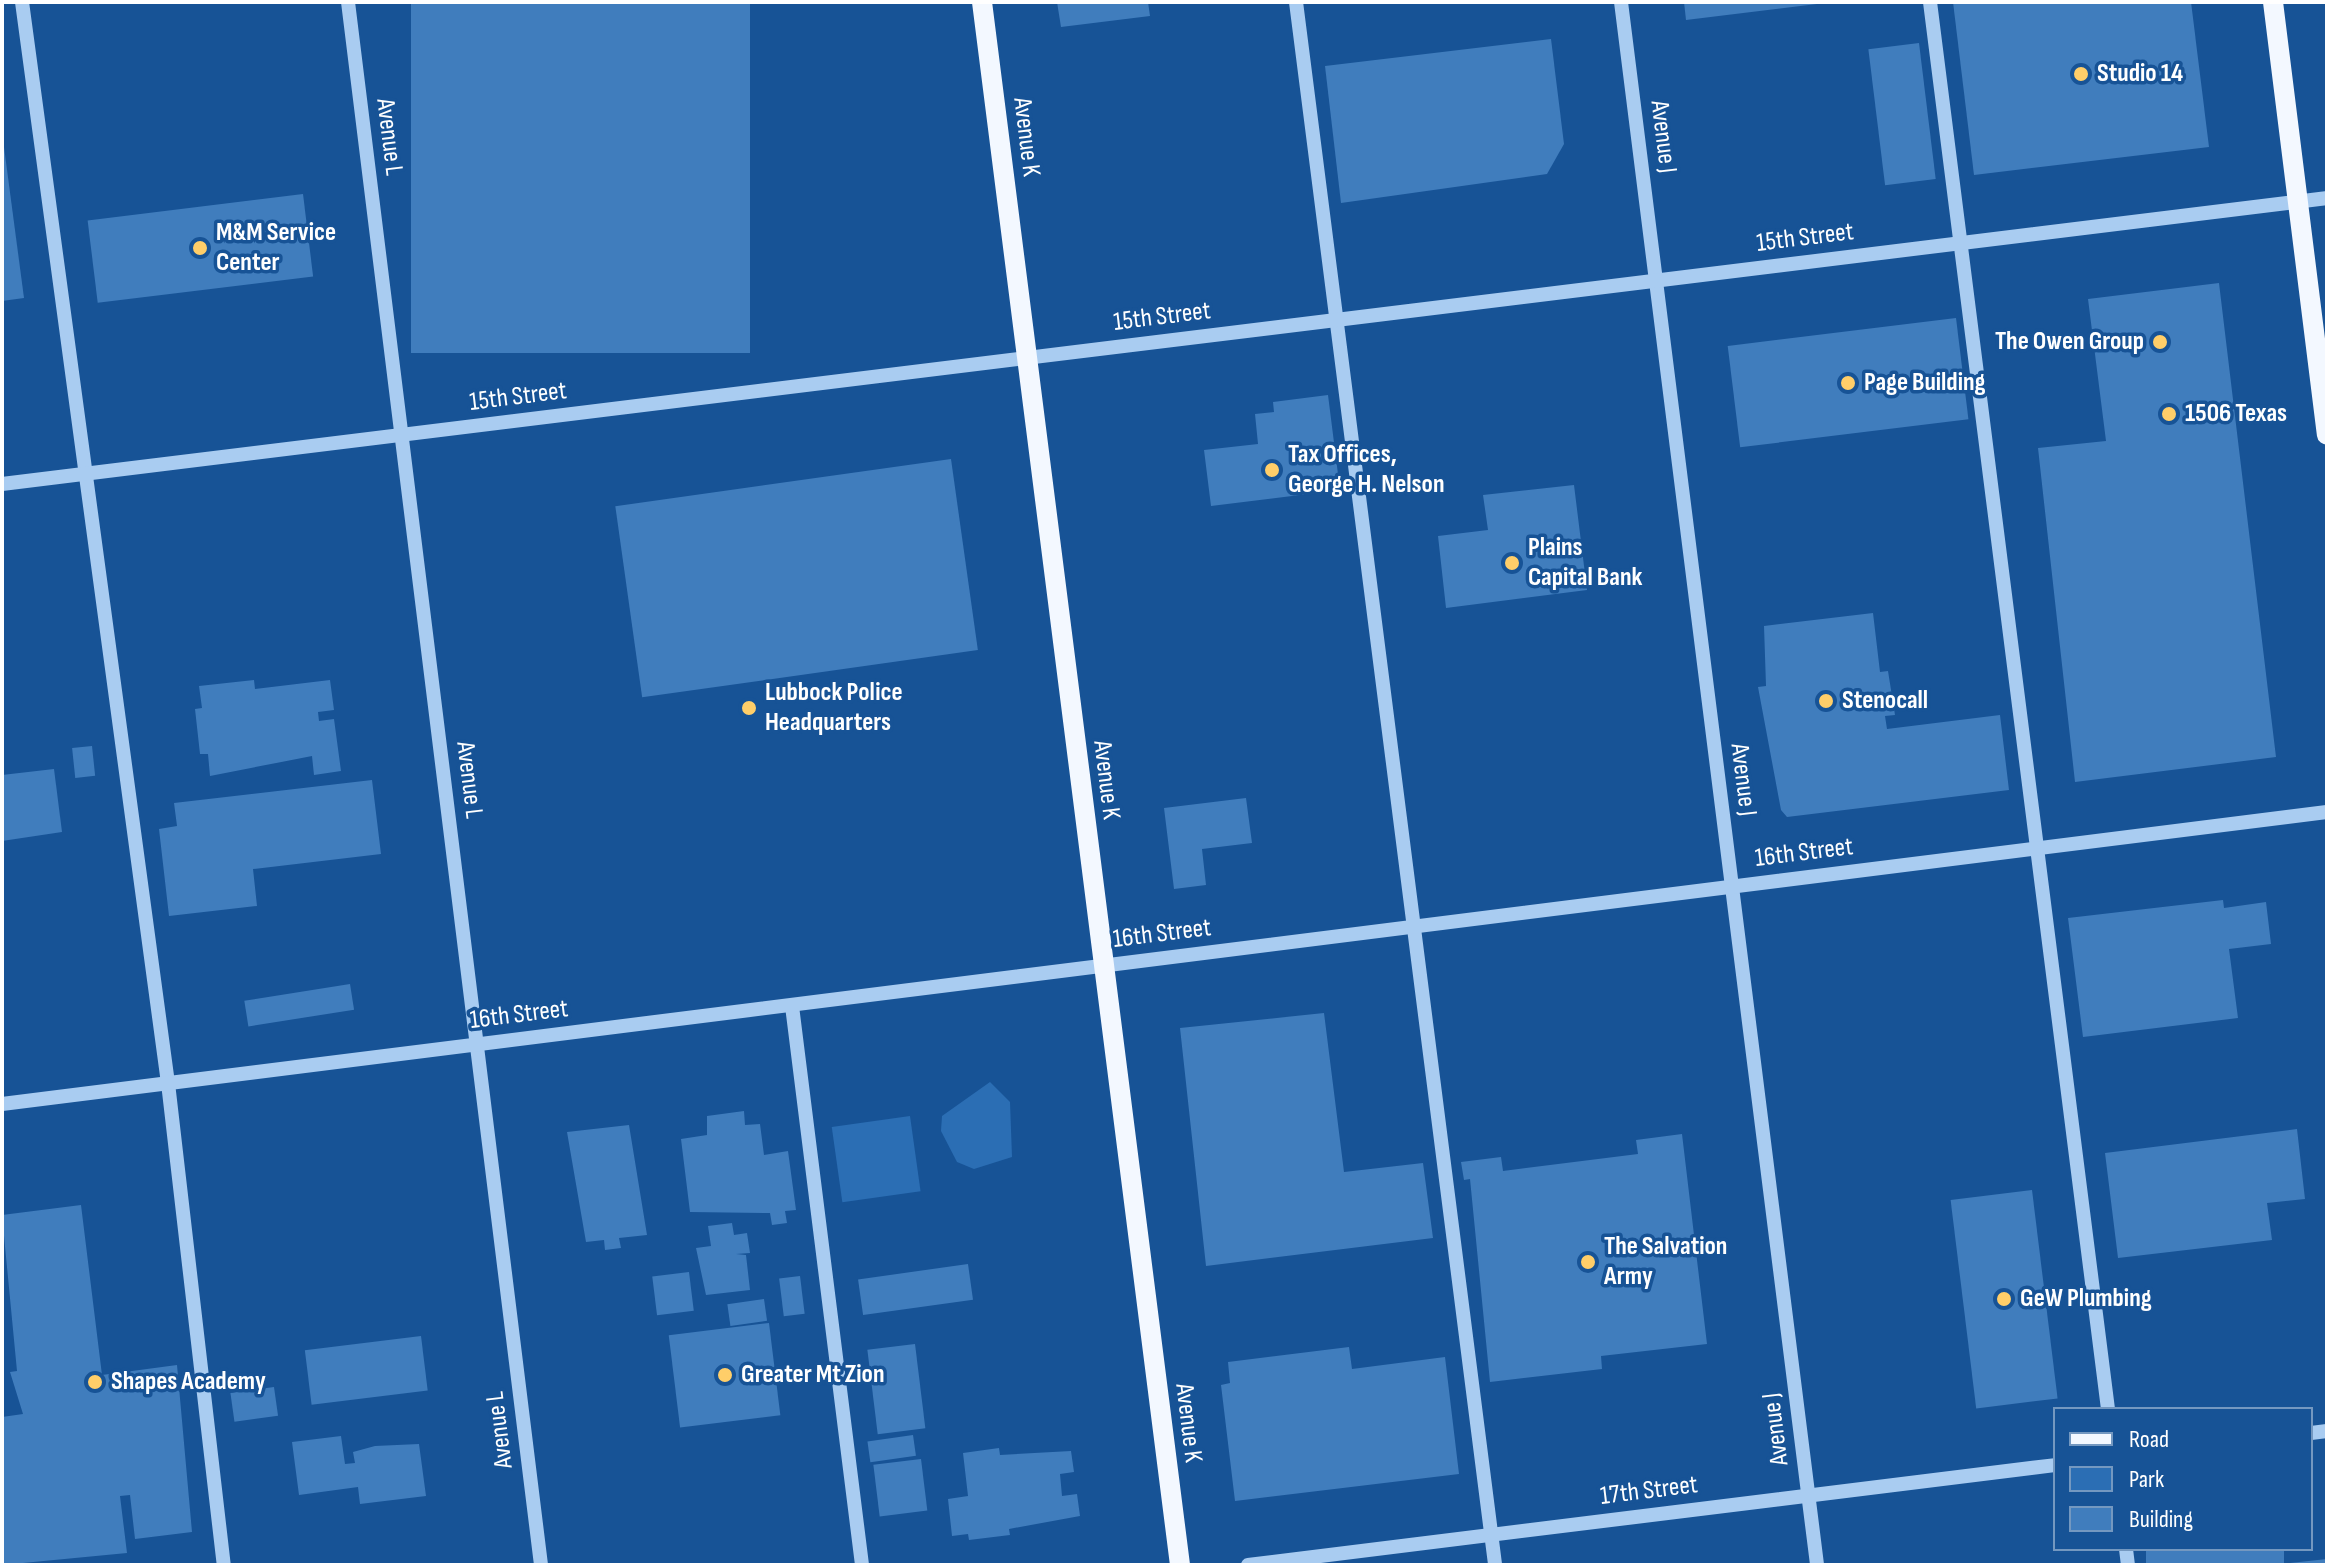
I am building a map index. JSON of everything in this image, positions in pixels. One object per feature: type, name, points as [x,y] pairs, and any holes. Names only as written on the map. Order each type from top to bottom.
[{"type":"main road","name":"Avenue K","points":[[982,2],[1180,1565]]},
{"type":"main road","points":[[2273,2],[2327,435]]},
{"type":"street","points":[[22,2],[83,475],[168,1083],[224,1565]]},
{"type":"street","name":"Avenue L","points":[[348,2],[541,1565]]},
{"type":"street","points":[[1296,2],[1495,1565]]},
{"type":"street","name":"Avenue J","points":[[1621,2],[1817,1565]]},
{"type":"street","points":[[1930,2],[2108,1407]]},
{"type":"street","name":"15th Street","points":[[2,484],[2327,198]]},
{"type":"street","name":"16th Street","points":[[2,1104],[2327,812]]},
{"type":"street","points":[[792,1006],[862,1565]]},
{"type":"street","name":"17th Street","points":[[1248,1565],[2053,1465]]},
{"type":"green space","points":[[990,1082],[1010,1102],[1012,1157],[974,1169],[957,1162],[941,1131],[942,1116]]},
{"type":"green space","points":[[910,1116],[921,1191],[842,1202],[832,1127]]},
{"type":"building","points":[[411,2],[750,2],[750,353],[411,353]]},
{"type":"building","points":[[1057,2],[1148,2],[1150,16],[1061,27]]},
{"type":"building","points":[[1684,2],[1817,2],[1817,4],[1686,20]]},
{"type":"building","name":"Studio 14","points":[[1953,2],[2191,2],[2209,147],[1974,175]]},
{"type":"building","points":[[1551,39],[1564,144],[1547,174],[1341,203],[1325,66]]},
{"type":"building","points":[[1919,43],[1936,179],[1885,185],[1868,49]]},
{"type":"building","points":[[2,132],[24,298],[2,301]]},
{"type":"building","name":"M&M Service Center","points":[[303,194],[313,276],[98,303],[88,220]]},
{"type":"building","points":[[2219,283],[2276,757],[2075,782],[2038,448],[2106,441],[2088,299]]},
{"type":"building","name":"Page Building","points":[[1956,318],[1968,419],[1740,447],[1728,346]]},
{"type":"building","name":"Tax Offices, George H. Nelson","points":[[1328,395],[1340,490],[1211,506],[1204,450],[1258,444],[1255,414],[1274,412],[1273,402]]},
{"type":"building","points":[[951,459],[978,650],[642,697],[615,506]]},
{"type":"building","name":"Plains Capital Bank","points":[[1574,485],[1587,590],[1446,608],[1438,536],[1488,530],[1483,495]]},
{"type":"building","name":"Stenocall","points":[[1873,613],[1880,672],[1888,671],[1895,715],[1885,716],[1887,729],[2000,715],[2009,790],[1787,817],[1781,810],[1758,687],[1766,686],[1764,626]]},
{"type":"building","points":[[254,680],[255,689],[330,680],[334,710],[318,712],[319,721],[334,719],[341,771],[314,775],[312,756],[210,776],[208,754],[200,754],[195,709],[202,708],[199,686]]},
{"type":"building","points":[[92,746],[95,776],[75,778],[72,748]]},
{"type":"building","points":[[54,769],[62,832],[2,841],[2,775]]},
{"type":"building","points":[[372,780],[381,854],[253,869],[257,906],[169,916],[159,829],[177,826],[174,803]]},
{"type":"building","points":[[1246,798],[1252,843],[1202,849],[1206,885],[1174,889],[1164,808]]},
{"type":"building","points":[[2223,900],[2224,908],[2266,902],[2271,944],[2229,949],[2238,1018],[2083,1037],[2068,918]]},
{"type":"building","points":[[350,984],[354,1010],[248,1026],[244,1001]]},
{"type":"building","points":[[1324,1013],[1344,1172],[1423,1163],[1433,1238],[1206,1266],[1180,1028]]},
{"type":"building","points":[[744,1111],[745,1125],[760,1124],[764,1155],[788,1151],[796,1210],[785,1211],[787,1223],[772,1225],[770,1213],[690,1212],[681,1139],[707,1135],[707,1116]]},
{"type":"building","points":[[629,1125],[647,1235],[619,1238],[621,1248],[605,1250],[604,1240],[586,1242],[567,1132]]},
{"type":"building","points":[[2297,1129],[2305,1199],[2267,1203],[2272,1240],[2118,1258],[2105,1153]]},
{"type":"building","name":"The Salvation Army","points":[[1682,1134],[1707,1344],[1601,1356],[1602,1369],[1490,1382],[1470,1179],[1464,1180],[1461,1162],[1501,1157],[1503,1171],[1638,1154],[1636,1140]]},
{"type":"building","name":"GeW Plumbing","points":[[2032,1190],[2058,1398],[1976,1408],[1951,1200]]},
{"type":"building","name":"Shapes Academy","points":[[81,1205],[102,1375],[177,1365],[192,1532],[135,1539],[130,1495],[120,1496],[127,1553],[2,1565],[2,1417],[23,1414],[10,1372],[17,1371],[2,1215]]},
{"type":"building","points":[[732,1223],[734,1235],[747,1233],[750,1253],[736,1254],[746,1255],[750,1290],[706,1295],[696,1248],[711,1246],[708,1226]]},
{"type":"building","points":[[968,1264],[973,1300],[863,1315],[858,1279]]},
{"type":"building","points":[[689,1272],[694,1311],[657,1315],[652,1277]]},
{"type":"building","points":[[800,1276],[805,1314],[784,1316],[779,1279]]},
{"type":"building","points":[[764,1299],[767,1321],[730,1326],[727,1304]]},
{"type":"building","name":"Greater Mt Zion","points":[[769,1323],[780,1415],[680,1428],[669,1335]]},
{"type":"building","points":[[421,1336],[428,1391],[312,1405],[305,1350]]},
{"type":"building","points":[[915,1344],[925,1428],[878,1434],[867,1350]]},
{"type":"building","points":[[1349,1347],[1352,1369],[1445,1357],[1459,1474],[1235,1501],[1221,1385],[1230,1383],[1228,1362]]},
{"type":"building","points":[[274,1387],[278,1416],[234,1422],[230,1393]]},
{"type":"building","points":[[913,1435],[916,1456],[870,1462],[867,1441]]},
{"type":"building","points":[[341,1436],[345,1464],[355,1463],[353,1452],[375,1446],[419,1444],[426,1496],[360,1504],[358,1487],[299,1495],[292,1442]]},
{"type":"building","points":[[999,1448],[1000,1455],[1071,1451],[1074,1472],[1060,1474],[1062,1496],[1077,1494],[1080,1516],[1009,1529],[1010,1535],[969,1540],[968,1534],[952,1536],[948,1499],[968,1496],[963,1453]]},
{"type":"building","points":[[921,1459],[927,1511],[880,1516],[873,1465]]},
{"type":"building","points":[[2146,1551],[2284,1551],[2284,1565],[2146,1565]]},
{"type":"building","points":[[2327,1559],[2327,1565],[2290,1565],[2290,1563]]},
{"type":"place","name":"Studio 14","points":[[2081,74]]},
{"type":"place","name":"M&M Service Center","points":[[200,248]]},
{"type":"place","name":"The Owen Group","points":[[2160,342]]},
{"type":"place","name":"Page Building","points":[[1848,383]]},
{"type":"place","name":"1506 Texas","points":[[2169,414]]},
{"type":"place","name":"Tax Offices, George H. Nelson","points":[[1272,470]]},
{"type":"place","name":"Plains Capital Bank","points":[[1512,563]]},
{"type":"place","name":"Stenocall","points":[[1826,701]]},
{"type":"place","name":"Lubbock Police Headquarters","points":[[749,708]]},
{"type":"place","name":"The Salvation Army","points":[[1588,1262]]},
{"type":"place","name":"GeW Plumbing","points":[[2004,1299]]},
{"type":"place","name":"Greater Mt Zion","points":[[725,1375]]},
{"type":"place","name":"Shapes Academy","points":[[95,1382]]}]
